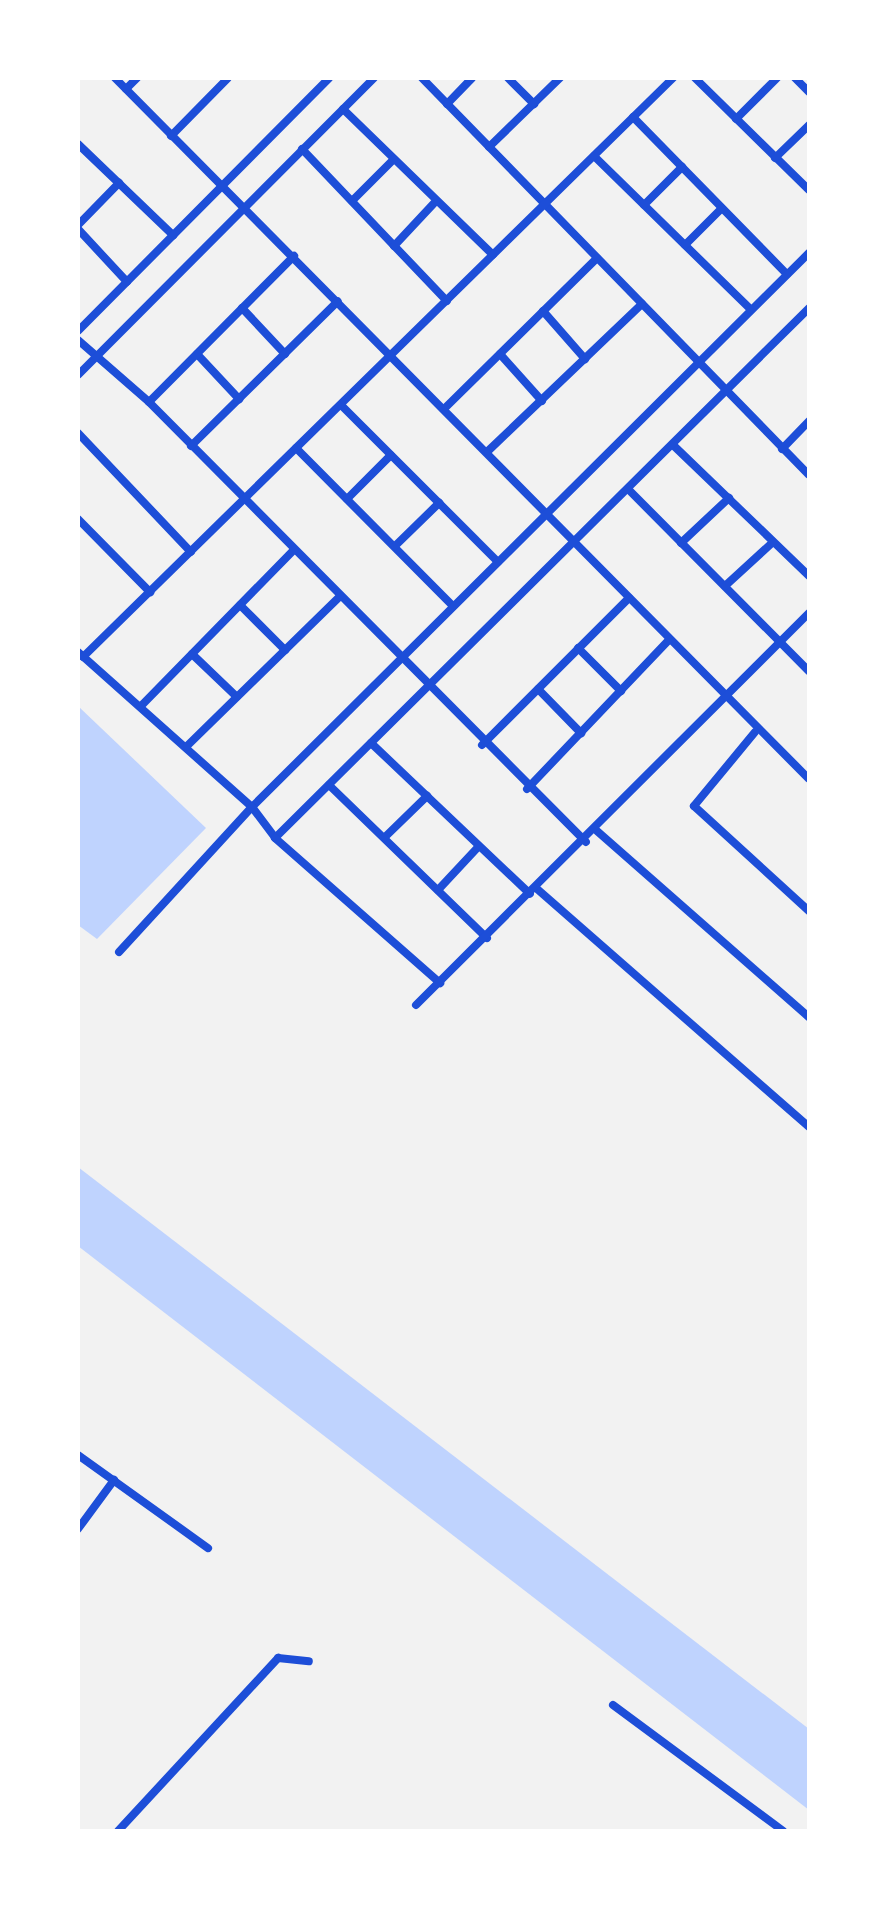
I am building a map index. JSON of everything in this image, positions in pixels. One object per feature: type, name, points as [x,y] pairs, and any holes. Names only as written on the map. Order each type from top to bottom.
[{"type":"street","points":[[115,78],[220,188],[246,206],[338,301],[394,353],[755,732],[809,779]]},
{"type":"street","points":[[126,89],[137,78]]},
{"type":"street","points":[[78,331],[329,78]]},
{"type":"street","points":[[78,375],[374,78]]},
{"type":"street","points":[[422,78],[698,362],[724,394],[809,475]]},
{"type":"street","points":[[447,104],[472,78]]},
{"type":"street","points":[[508,78],[534,104]]},
{"type":"street","points":[[489,147],[560,78]]},
{"type":"street","points":[[440,983],[275,838],[252,807],[81,654],[150,592],[673,78]]},
{"type":"street","points":[[695,78],[809,190]]},
{"type":"street","points":[[736,119],[777,78]]},
{"type":"street","points":[[795,78],[809,92]]},
{"type":"street","points":[[171,136],[224,80]]},
{"type":"street","points":[[343,109],[493,255]]},
{"type":"street","points":[[633,117],[787,274]]},
{"type":"street","points":[[775,158],[809,125]]},
{"type":"street","points":[[78,144],[173,235]]},
{"type":"street","points":[[302,149],[447,301]]},
{"type":"street","points":[[594,156],[750,309]]},
{"type":"street","points":[[352,201],[394,159]]},
{"type":"street","points":[[644,205],[682,167]]},
{"type":"street","points":[[119,183],[78,227],[127,282]]},
{"type":"street","points":[[394,246],[436,201]]},
{"type":"street","points":[[685,245],[722,208]]},
{"type":"street","points":[[119,952],[252,807],[809,253]]},
{"type":"street","points":[[149,402],[294,256]]},
{"type":"street","points":[[446,407],[597,258]]},
{"type":"street","points":[[191,446],[338,301]]},
{"type":"street","points":[[488,451],[642,304]]},
{"type":"street","points":[[242,308],[285,354]]},
{"type":"street","points":[[275,838],[809,308]]},
{"type":"street","points":[[543,311],[585,359]]},
{"type":"street","points":[[78,340],[149,402],[482,745],[586,842]]},
{"type":"street","points":[[197,354],[239,399]]},
{"type":"street","points":[[500,354],[542,401]]},
{"type":"street","points":[[341,405],[498,562]]},
{"type":"street","points":[[782,449],[809,421]]},
{"type":"street","points":[[78,433],[191,552]]},
{"type":"street","points":[[673,445],[809,576]]},
{"type":"street","points":[[296,448],[453,606]]},
{"type":"street","points":[[347,499],[391,455]]},
{"type":"street","points":[[628,489],[809,671]]},
{"type":"street","points":[[681,543],[729,498]]},
{"type":"street","points":[[395,546],[439,503]]},
{"type":"street","points":[[78,519],[150,592]]},
{"type":"street","points":[[725,586],[773,542]]},
{"type":"street","points":[[141,706],[294,550]]},
{"type":"street","points":[[187,746],[340,596]]},
{"type":"street","points":[[482,745],[629,598]]},
{"type":"street","points":[[240,605],[285,650]]},
{"type":"street","points":[[416,1005],[586,842],[809,613]]},
{"type":"street","points":[[527,789],[669,640]]},
{"type":"street","points":[[578,648],[621,691]]},
{"type":"street","points":[[192,654],[237,697]]},
{"type":"street","points":[[538,689],[581,733]]},
{"type":"street","points":[[755,732],[694,806],[809,911]]},
{"type":"street","points":[[371,743],[479,846],[809,1127]]},
{"type":"street","points":[[329,785],[487,938]]},
{"type":"street","points":[[385,837],[427,796]]},
{"type":"street","points":[[597,831],[809,1017]]},
{"type":"street","points":[[438,890],[479,846]]},
{"type":"street","points":[[78,1455],[208,1548]]},
{"type":"street","points":[[78,1529],[114,1480]]},
{"type":"street","points":[[118,1831],[278,1658],[309,1661]]},
{"type":"street","points":[[613,1705],[783,1831]]},
{"type":"water","points":[[78,706],[206,828],[97,939],[78,925]]},
{"type":"water","points":[[78,1167],[809,1729],[809,1810],[78,1246]]}]
